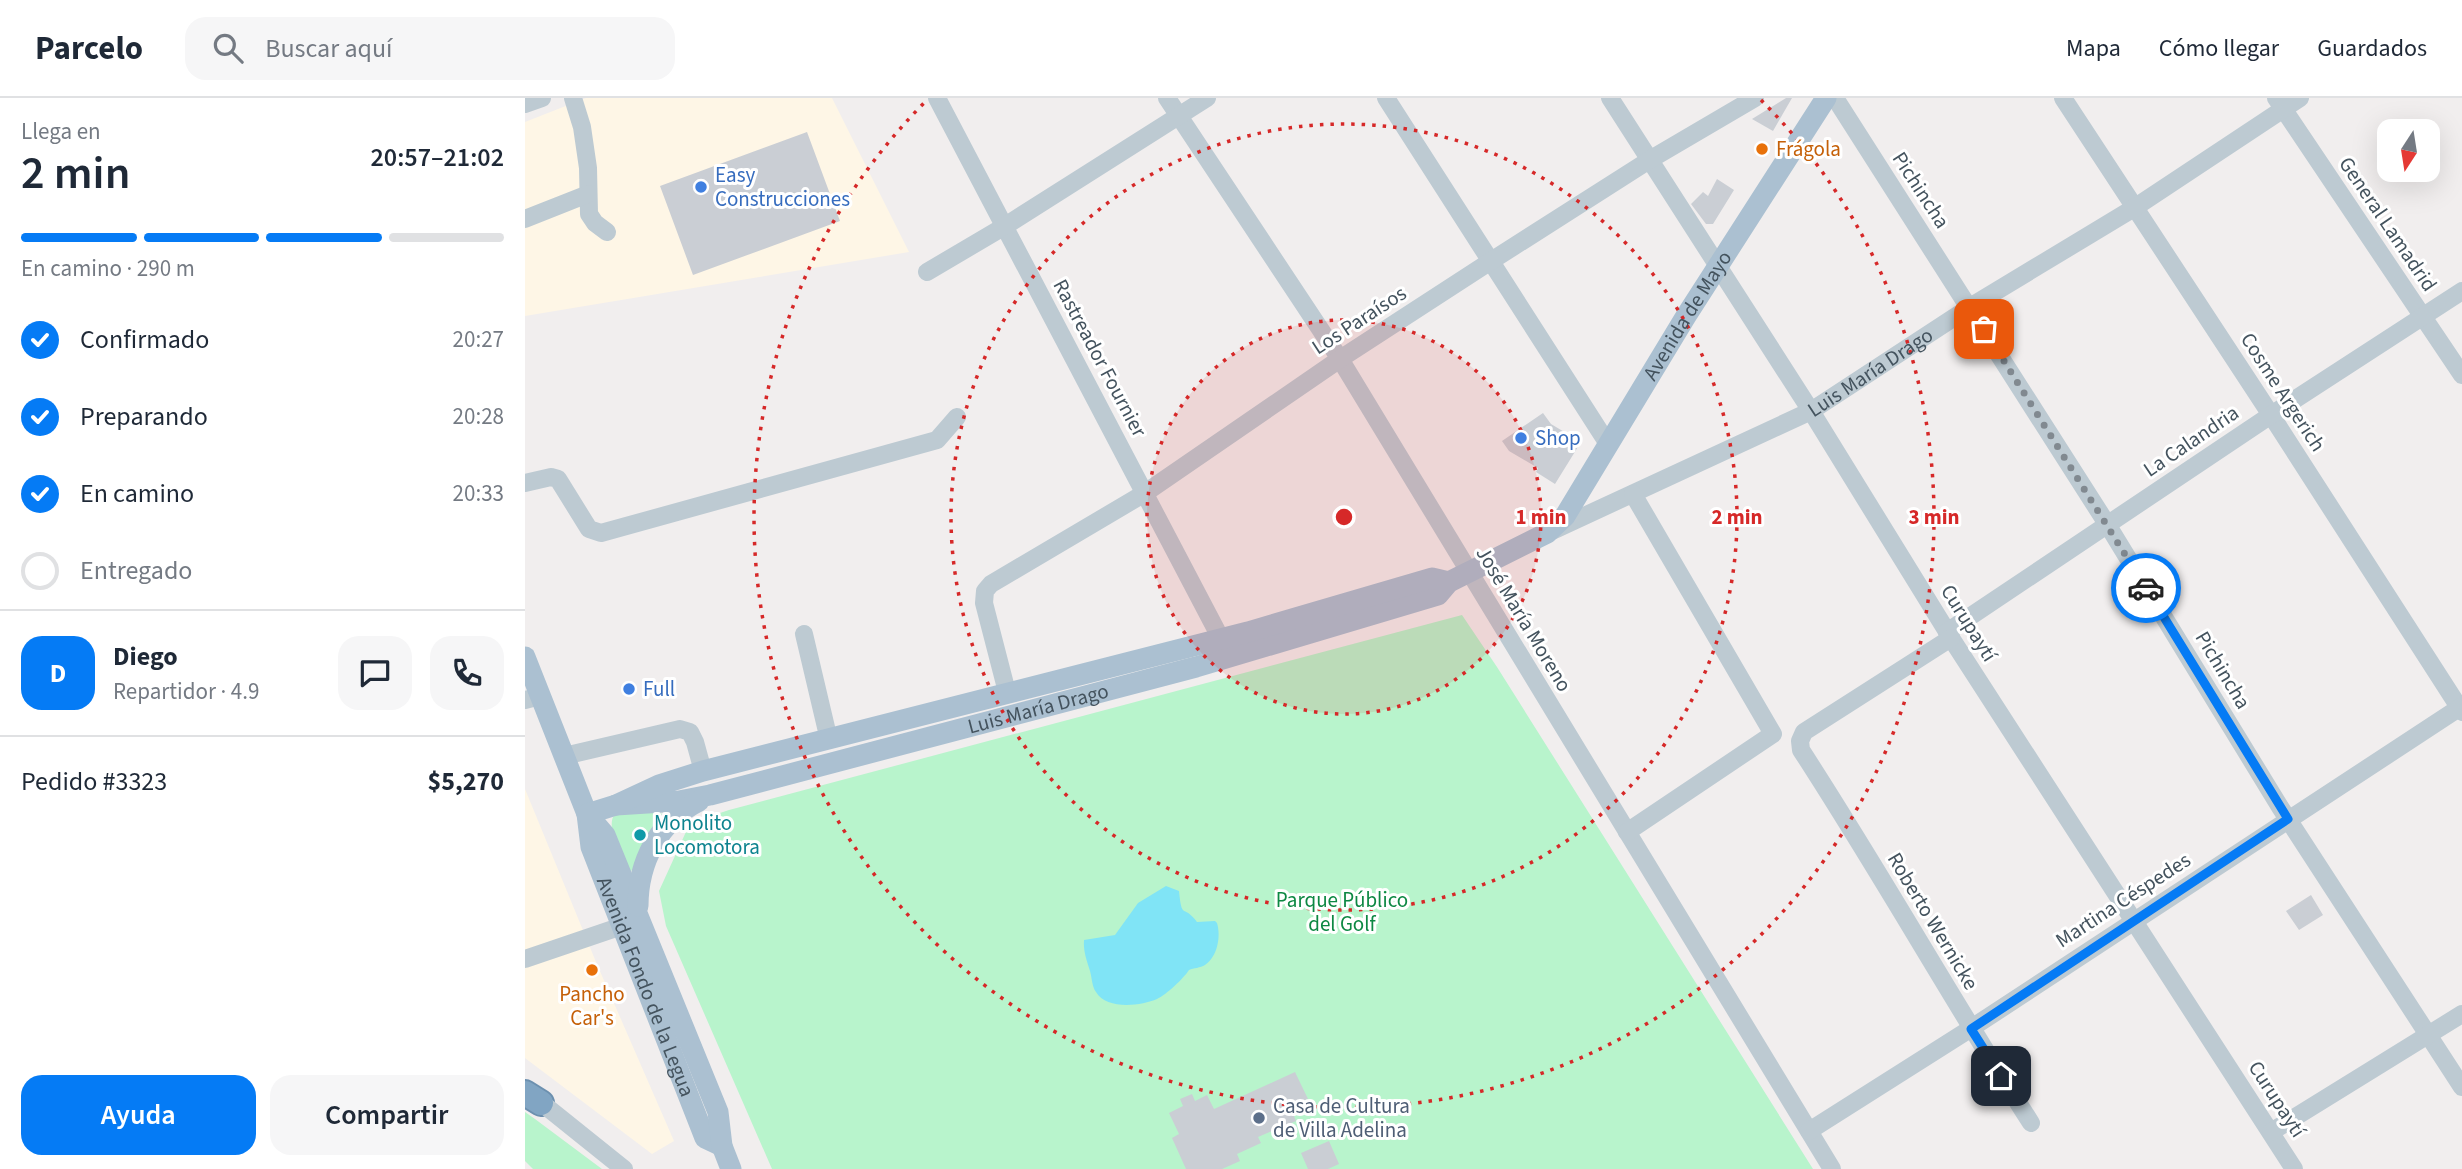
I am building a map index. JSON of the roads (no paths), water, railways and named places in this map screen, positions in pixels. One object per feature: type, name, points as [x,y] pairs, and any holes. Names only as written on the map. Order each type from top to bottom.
[{"type":"main road","name":"Avenida de Mayo","points":[[1547,533],[1565,516],[1718,267],[1826,98]]},
{"type":"main road","name":"Luis María Drago","points":[[616,805],[679,801],[710,795],[1196,667],[1438,595],[1459,578],[1547,533]]},
{"type":"main road","name":"Luis María Drago","points":[[587,814],[616,805],[659,785],[703,771],[1221,639],[1432,578],[1459,578]]},
{"type":"main road","name":"Avenida Fondo de la Legua","points":[[525,657],[532,698],[564,756],[587,814],[605,835],[630,919],[718,1112],[723,1146],[731,1169]]},
{"type":"main road","points":[[630,919],[640,877],[656,839],[680,813],[710,795]]},
{"type":"main road","points":[[717,1169],[723,1146]]},
{"type":"street","points":[[525,104],[542,98]]},
{"type":"street","points":[[573,98],[584,141],[589,214],[595,223],[607,232]]},
{"type":"street","name":"Rastreador Fournier","points":[[937,98],[1221,639]]},
{"type":"street","name":"José María Moreno","points":[[1167,98],[1340,359],[1459,578],[1627,832],[1832,1169]]},
{"type":"street","points":[[927,272],[1207,98]]},
{"type":"street","points":[[1386,98],[1608,444]]},
{"type":"street","name":"Curupaytí","points":[[1610,98],[1811,411],[1949,635],[2294,1169]]},
{"type":"street","name":"Los Paraísos","points":[[1007,692],[984,603],[985,591],[991,584],[1145,493],[1340,359],[1491,261],[1651,159],[1755,98]]},
{"type":"street","name":"Pichincha","points":[[1835,98],[2107,524],[2288,819],[2462,1087]]},
{"type":"street","name":"Cosme Argerich","points":[[2063,98],[2461,709]]},
{"type":"street","name":"Luis María Drago","points":[[1547,533],[1811,411],[1970,307],[2134,208],[2279,104],[2300,98]]},
{"type":"street","name":"General Lamadrid","points":[[2279,104],[2462,375]]},
{"type":"street","points":[[525,219],[588,194]]},
{"type":"street","name":"La Calandria","points":[[1800,741],[1804,732],[2107,524],[2462,292]]},
{"type":"street","points":[[525,483],[551,477],[558,479],[589,529],[601,533],[937,440],[957,417]]},
{"type":"street","points":[[1627,832],[1773,734],[1633,494]]},
{"type":"street","points":[[804,634],[829,740]]},
{"type":"street","name":"Martina Céspedes","points":[[1809,1131],[1971,1029],[2288,819],[2461,709]]},
{"type":"street","points":[[564,756],[680,729],[690,732],[695,741],[703,771]]},
{"type":"street","name":"Roberto Wernicke","points":[[1800,741],[1801,750],[1862,844],[1971,1029],[2031,1123]]},
{"type":"street","points":[[525,959],[630,919]]},
{"type":"street","points":[[2271,1132],[2462,1014]]},
{"type":"street","points":[[530,1095],[624,1169]]},
{"type":"water","points":[[1166,886],[1179,891],[1182,909],[1197,922],[1217,923],[1219,934],[1216,951],[1205,965],[1189,970],[1175,986],[1157,999],[1133,1005],[1107,1002],[1094,988],[1084,940],[1115,935],[1138,903]]},
{"type":"place","name":"Frágola","points":[[1762,149]]},
{"type":"place","name":"Easy Construcciones","points":[[701,187]]},
{"type":"place","name":"Shop","points":[[1521,438]]},
{"type":"place","name":"Full","points":[[629,689]]},
{"type":"place","name":"Monolito Locomotora","points":[[640,835]]},
{"type":"place","name":"Pancho Car's","points":[[592,970]]},
{"type":"place","name":"Casa de Cultura de Villa Adelina","points":[[1259,1118]]},
{"type":"park label","name":"Parque Público del Golf","points":[[1342,912]]}]
